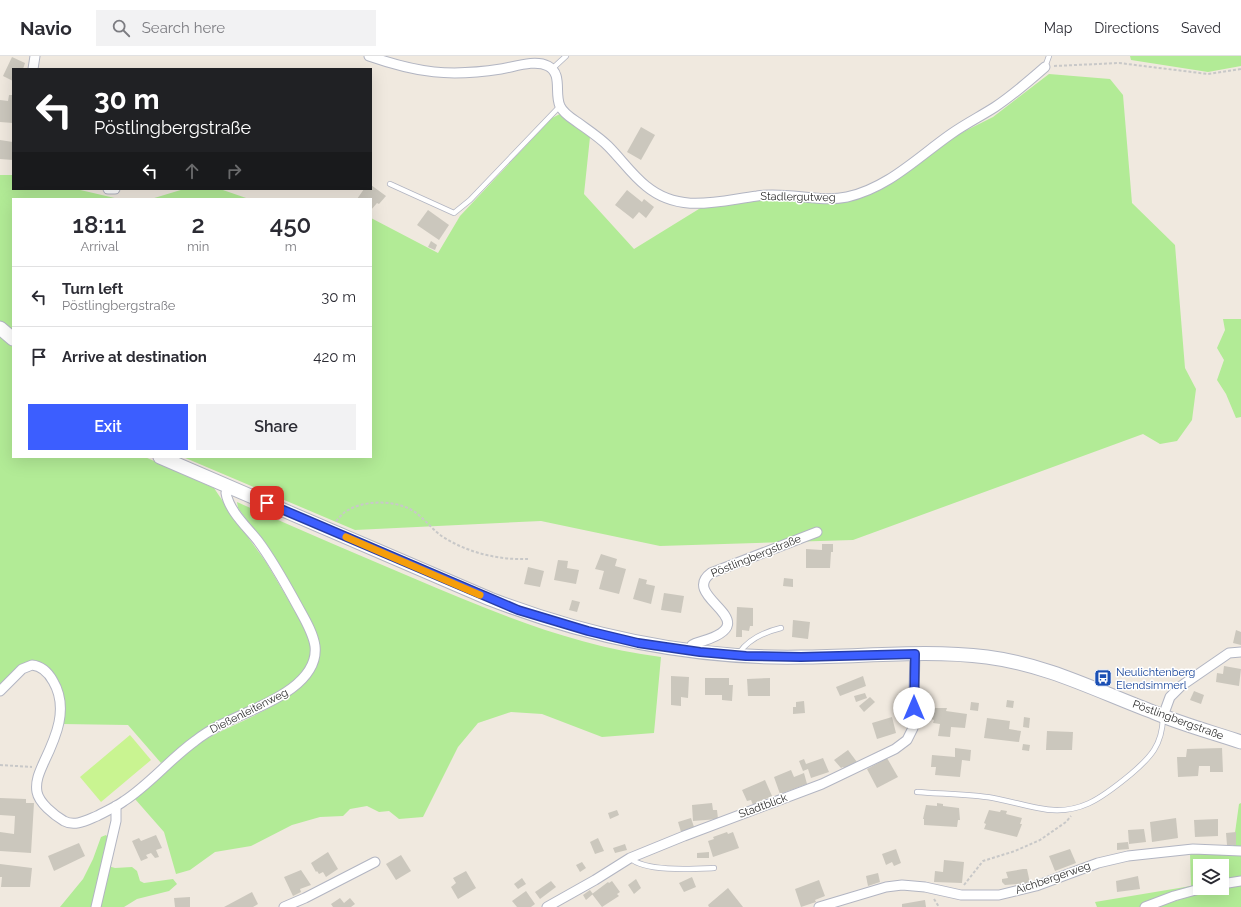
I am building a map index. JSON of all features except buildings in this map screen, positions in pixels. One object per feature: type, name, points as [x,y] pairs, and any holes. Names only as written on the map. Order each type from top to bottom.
[{"type":"main road","points":[[0,328],[12,338]]},
{"type":"main road","name":"Pöstlingbergstraße","points":[[162,458],[518,610],[588,631],[638,643],[691,651],[738,655],[801,657],[971,656],[1015,662],[1080,682],[1163,716],[1241,743]]},
{"type":"street","points":[[33,68],[35,56]]},
{"type":"street","points":[[369,56],[416,70],[448,74],[479,72],[532,64],[547,65],[552,69],[557,78],[560,106]]},
{"type":"street","name":"Stadlergutweg","points":[[560,106],[570,117],[607,145],[645,185],[671,201],[705,203],[779,194],[835,198],[859,194],[889,180],[955,131],[998,105],[1045,67]]},
{"type":"street","name":"Dießenleitenweg","points":[[0,692],[22,670],[32,665],[39,666],[54,682],[60,704],[59,724],[55,738],[41,768],[36,786],[39,798],[46,806],[64,821],[80,823],[116,806],[129,798],[181,752],[207,732],[272,701],[292,689],[308,672],[312,664],[315,647],[306,622],[270,558],[230,505],[226,493],[228,487]]},
{"type":"street","name":"Pöstlingbergstraße","points":[[691,651],[692,645],[720,634],[725,630],[727,624],[724,612],[705,592],[702,581],[706,577],[711,573],[817,532]]},
{"type":"street","points":[[1163,716],[1170,697],[1178,688],[1229,653],[1241,652]]},
{"type":"street","name":"Stadtblick","points":[[547,907],[596,880],[630,858],[822,784],[895,749],[907,740],[913,728],[915,657]]},
{"type":"street","points":[[96,907],[116,821],[116,806]]},
{"type":"street","name":"Aichbergerweg","points":[[819,907],[886,887],[902,885],[925,886],[960,895],[999,895],[1036,886],[1098,863],[1128,856],[1193,849],[1241,851]]},
{"type":"street","points":[[284,907],[305,898],[375,862]]},
{"type":"street","points":[[1229,883],[1241,881]]},
{"type":"street","points":[[1145,907],[1193,891]]},
{"type":"lane","points":[[1045,67],[1049,56]]},
{"type":"lane","points":[[552,69],[564,57]]},
{"type":"lane","points":[[390,184],[454,213],[470,200],[560,106]]},
{"type":"lane","points":[[738,655],[745,645],[768,632],[781,628]]},
{"type":"lane","points":[[917,792],[989,797],[1049,810],[1074,809],[1089,804],[1105,794],[1149,758],[1155,750],[1161,736],[1163,716]]},
{"type":"lane","points":[[1241,743],[1241,748]]},
{"type":"lane","points":[[630,858],[634,861],[656,867],[714,868]]},
{"type":"path","points":[[1045,67],[1060,64],[1118,63],[1208,74],[1241,69]]},
{"type":"path","points":[[331,531],[336,522],[345,512],[358,506],[378,502],[396,504],[410,509],[421,516],[442,536],[477,553],[500,558],[528,560]]},
{"type":"path","points":[[0,765],[22,765],[41,768]]},
{"type":"path","points":[[960,895],[965,883],[983,861],[1028,846],[1048,836],[1066,822],[1074,809]]},
{"type":"green space","points":[[1130,56],[1241,56],[1241,66],[1208,72],[1131,60]]},
{"type":"green space","points":[[1049,74],[1110,79],[1123,95],[1132,203],[1175,245],[1185,368],[1196,389],[1192,420],[1177,441],[1160,444],[1143,434],[853,540],[660,546],[541,521],[355,530],[185,458],[372,458],[372,219],[438,253],[460,216],[552,118],[560,114],[590,137],[584,194],[634,249],[707,204],[765,197],[838,201],[864,197],[900,176],[949,139],[993,117]]},
{"type":"green space","points":[[0,175],[12,175],[12,190],[80,190],[115,198],[12,198],[12,458],[147,458],[214,488],[266,562],[302,623],[309,638],[311,656],[305,670],[298,679],[279,693],[192,739],[161,763],[128,725],[62,724],[57,680],[30,666],[0,684]]},
{"type":"green space","points":[[181,190],[223,190],[246,198],[154,198]]},
{"type":"green space","points":[[1223,319],[1241,319],[1241,417],[1236,418],[1226,394],[1217,380],[1224,360],[1217,348],[1225,330]]},
{"type":"green space","points":[[237,502],[391,569],[503,615],[596,645],[661,657],[654,733],[602,737],[542,714],[511,712],[478,723],[458,747],[423,817],[399,819],[389,811],[379,812],[367,806],[350,809],[343,816],[320,817],[292,825],[251,846],[215,852],[190,870],[176,874],[164,832],[135,799],[197,745],[213,735],[252,717],[290,695],[305,681],[315,665],[319,646],[266,546],[238,508]]},
{"type":"green space","points":[[130,735],[151,760],[101,802],[80,777]]},
{"type":"green space","points":[[1241,803],[1241,907],[1157,907],[1191,896],[1166,895],[1140,907],[1097,907],[1095,902],[1191,886],[1190,853],[1233,847],[1239,804]]},
{"type":"green space","points":[[106,835],[109,839],[108,866],[115,868],[132,867],[137,871],[140,881],[144,883],[173,879],[177,884],[169,891],[137,899],[124,907],[60,907],[83,879],[93,859],[101,837]]},
{"type":"slow traffic","points":[[346,537],[480,595]]},
{"type":"place","name":"Neulichtenberg Elendsimmerl","points":[[1103,678]]},
{"type":"route","points":[[267,503],[518,610],[588,631],[638,643],[700,652],[746,656],[801,657],[915,654],[913,694],[914,708]]}]
